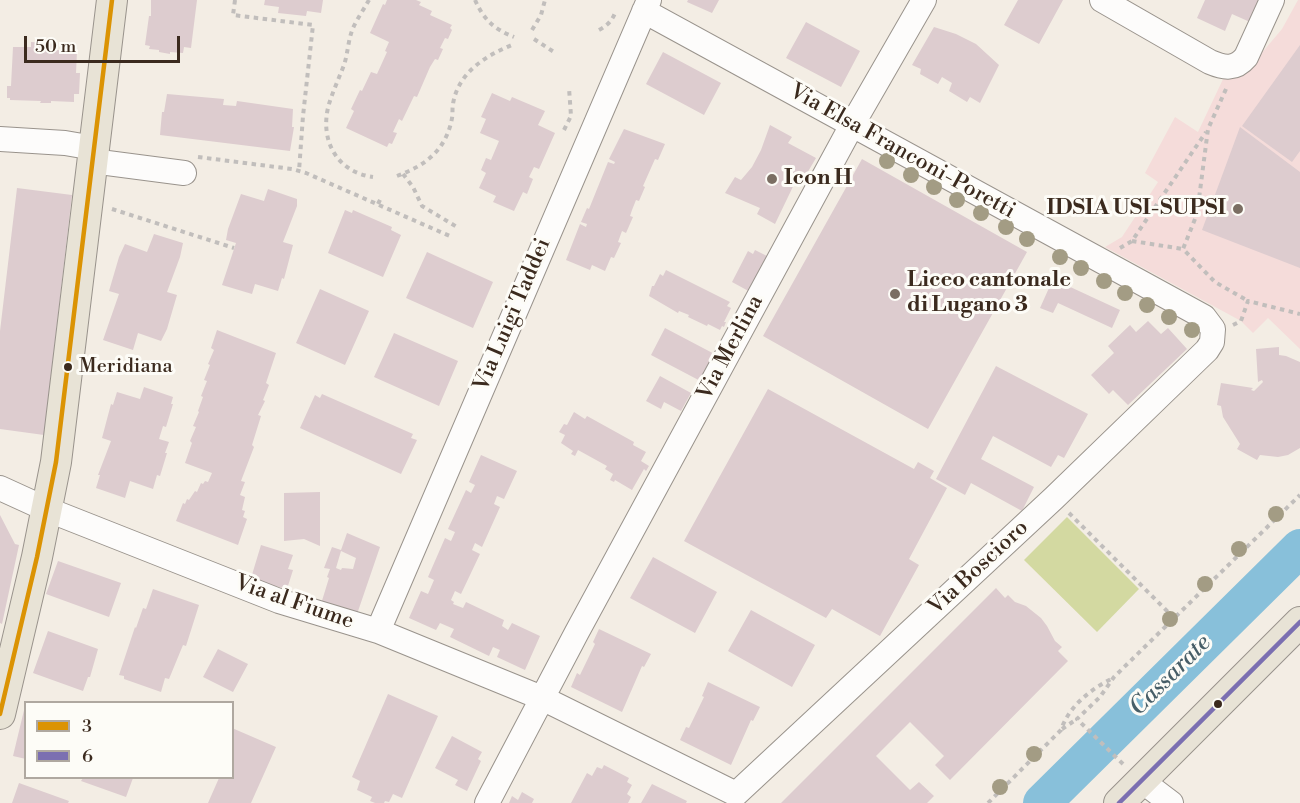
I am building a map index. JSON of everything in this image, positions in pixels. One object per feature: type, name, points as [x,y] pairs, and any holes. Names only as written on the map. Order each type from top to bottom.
[{"type":"main road","points":[[0,714],[56,462],[112,0]]},
{"type":"main road","points":[[1119,803],[1133,773],[1300,622]]},
{"type":"street","name":"Via Merlina","points":[[542,698],[852,125],[924,0]]},
{"type":"street","points":[[1102,0],[1221,67],[1240,65],[1246,57],[1272,0]]},
{"type":"street","name":"Via Elsa Franconi-Poretti","points":[[646,5],[852,125],[1204,317],[1210,322],[1213,335]]},
{"type":"street","name":"Via Luigi Taddei","points":[[378,631],[646,5]]},
{"type":"street","points":[[0,139],[66,143],[93,155],[188,165]]},
{"type":"street","name":"Via Boscioro","points":[[736,794],[1054,498],[1207,350],[1213,335]]},
{"type":"street","name":"Via al Fiume","points":[[0,488],[46,509],[279,601],[378,631],[542,698],[736,794]]},
{"type":"street","points":[[488,803],[542,698]]},
{"type":"street","points":[[1133,773],[1172,803]]},
{"type":"path","points":[[235,0],[233,15],[313,25],[299,171]]},
{"type":"path","points":[[369,0],[352,29],[345,63],[328,106],[326,138],[336,157],[345,166],[373,177]]},
{"type":"path","points":[[475,0],[490,25],[514,37]]},
{"type":"path","points":[[532,30],[541,15],[545,0]]},
{"type":"path","points":[[599,30],[607,26],[614,17],[616,9]]},
{"type":"path","points":[[534,39],[554,52]]},
{"type":"path","points":[[397,177],[421,165],[434,155],[443,143],[453,117],[453,103],[469,72],[483,59],[514,45]]},
{"type":"path","points":[[1106,263],[1114,251],[1132,241],[1208,129],[1231,77],[1232,67]]},
{"type":"path","points":[[564,130],[571,116],[569,88]]},
{"type":"path","points":[[1183,249],[1197,214],[1208,129]]},
{"type":"path","points":[[188,165],[299,171],[452,237]]},
{"type":"path","points":[[403,174],[413,187],[422,206],[457,227]]},
{"type":"path","points":[[378,204],[381,198]]},
{"type":"path","points":[[87,202],[234,248]]},
{"type":"path","points":[[1132,241],[1183,249],[1215,282],[1248,301],[1300,314]]},
{"type":"path","points":[[1213,335],[1241,321],[1248,301]]},
{"type":"path","points":[[988,803],[1061,730],[1078,720],[1100,697],[1114,677],[1300,495]]},
{"type":"path","points":[[1054,498],[1174,618]]},
{"type":"path","points":[[1061,730],[1066,716],[1095,687],[1114,677]]},
{"type":"path","points":[[1078,720],[1133,773]]},
{"type":"shaded area","points":[[1300,0],[1300,349],[1268,318],[1253,333],[1241,321],[1105,247],[1122,237],[1158,182],[1145,173],[1175,117],[1198,132],[1224,77],[1260,55],[1282,29]]},
{"type":"green space","points":[[1067,517],[1139,589],[1097,632],[1024,560]]},
{"type":"building","points":[[151,0],[197,0],[191,48],[184,47],[183,53],[170,52],[170,54],[149,49],[150,46],[145,45],[149,16],[151,16]]},
{"type":"building","points":[[265,0],[323,0],[321,13],[307,11],[306,16],[278,13],[279,7],[264,5]]},
{"type":"building","points":[[387,0],[421,2],[419,5],[432,11],[430,15],[452,25],[450,28],[452,30],[448,39],[445,38],[438,60],[435,59],[430,67],[417,97],[414,96],[402,121],[399,119],[393,132],[397,133],[392,144],[389,143],[387,147],[346,128],[354,111],[351,109],[360,90],[362,91],[371,72],[377,74],[387,52],[385,51],[389,42],[370,33]]},
{"type":"building","points":[[688,0],[719,0],[712,13],[687,2]]},
{"type":"building","points":[[1018,0],[1063,0],[1039,44],[1004,25]]},
{"type":"building","points":[[1205,0],[1259,0],[1250,22],[1232,14],[1225,31],[1197,18]]},
{"type":"building","points":[[806,22],[860,51],[841,87],[786,58]]},
{"type":"building","points":[[934,27],[976,44],[999,65],[980,103],[970,97],[967,102],[949,91],[952,83],[942,77],[938,84],[920,74],[921,69],[912,65]]},
{"type":"building","points":[[31,42],[57,44],[57,50],[77,51],[76,73],[80,73],[79,94],[74,94],[74,102],[40,103],[41,101],[7,98],[7,86],[11,86],[13,47],[31,47]]},
{"type":"building","points":[[1300,45],[1300,151],[1292,162],[1242,126]]},
{"type":"building","points":[[663,52],[721,83],[704,115],[646,84]]},
{"type":"building","points":[[492,93],[510,101],[512,97],[545,111],[538,125],[555,133],[539,169],[534,167],[529,177],[533,179],[527,194],[523,192],[514,211],[493,202],[496,196],[479,188],[486,173],[481,170],[486,158],[491,160],[499,141],[480,133],[486,119],[481,117]]},
{"type":"building","points":[[167,94],[224,99],[223,105],[236,106],[237,101],[293,109],[292,127],[294,127],[290,151],[160,135],[162,112],[164,112]]},
{"type":"building","points":[[770,125],[792,137],[788,143],[816,158],[806,175],[800,172],[775,224],[757,214],[760,208],[725,193],[735,177],[741,180],[752,167]]},
{"type":"building","points":[[1240,127],[1300,172],[1300,268],[1202,230]]},
{"type":"building","points":[[624,129],[665,144],[658,160],[655,159],[639,201],[636,200],[630,216],[633,217],[626,233],[622,231],[618,242],[621,243],[614,258],[611,257],[605,271],[592,265],[590,270],[566,260],[580,224],[586,227],[587,224],[581,222],[587,208],[589,209],[608,162],[614,164],[615,162],[609,159]]},
{"type":"building","name":"Liceo cantonale di Lugano 3","points":[[862,159],[1027,252],[928,429],[763,336]]},
{"type":"building","points":[[17,188],[72,195],[44,435],[0,429],[0,331]]},
{"type":"building","points":[[268,189],[297,199],[297,206],[283,242],[293,245],[284,279],[282,278],[278,291],[255,284],[252,294],[222,285],[236,243],[226,240],[228,229],[241,194],[264,201]]},
{"type":"building","points":[[345,210],[352,213],[353,210],[392,227],[391,230],[401,235],[383,277],[328,253]]},
{"type":"building","points":[[154,234],[183,243],[167,292],[177,295],[161,341],[138,333],[133,350],[103,340],[119,294],[109,291],[125,244],[147,252]]},
{"type":"building","points":[[755,250],[773,259],[754,294],[732,282],[748,251],[753,254]]},
{"type":"building","points":[[427,252],[493,282],[473,328],[406,298]]},
{"type":"building","points":[[666,270],[730,302],[727,306],[731,308],[724,327],[722,326],[720,330],[708,324],[707,326],[649,296],[652,286],[660,274],[663,276]]},
{"type":"building","points":[[1053,279],[1120,310],[1112,328],[1058,303],[1053,313],[1040,308]]},
{"type":"building","points":[[320,289],[369,311],[345,365],[296,343]]},
{"type":"building","points":[[1148,321],[1161,334],[1168,328],[1187,349],[1128,405],[1113,390],[1109,394],[1091,375],[1114,353],[1108,346],[1130,325],[1136,332]]},
{"type":"building","points":[[665,328],[722,358],[708,385],[651,355]]},
{"type":"building","points":[[217,330],[276,353],[266,383],[269,385],[263,400],[265,401],[258,415],[261,416],[252,445],[254,447],[241,481],[245,482],[240,495],[245,497],[242,510],[245,511],[243,517],[247,519],[238,545],[176,521],[183,503],[189,500],[195,491],[197,492],[201,483],[208,482],[212,473],[185,463],[196,427],[193,426],[207,381],[204,380],[214,350],[211,348]]},
{"type":"building","points":[[394,333],[458,361],[439,406],[374,377]]},
{"type":"building","points":[[1279,347],[1279,355],[1300,362],[1300,448],[1288,455],[1278,457],[1260,455],[1257,460],[1237,449],[1240,444],[1223,417],[1221,406],[1217,405],[1221,383],[1253,388],[1251,390],[1254,391],[1263,382],[1262,380],[1258,382],[1256,349]]},
{"type":"building","points":[[996,366],[1088,414],[1064,458],[1058,455],[1051,467],[993,436],[981,459],[1034,487],[1022,511],[971,483],[965,495],[936,479]]},
{"type":"building","points":[[660,376],[691,393],[681,411],[664,402],[661,409],[646,401]]},
{"type":"building","points":[[144,387],[173,397],[166,427],[163,426],[159,439],[169,442],[160,476],[157,475],[153,489],[130,481],[125,498],[96,488],[100,475],[98,475],[111,441],[102,438],[111,404],[113,405],[117,392],[140,399]]},
{"type":"building","points":[[768,389],[914,469],[918,462],[934,471],[930,478],[947,488],[909,559],[919,565],[880,636],[832,609],[826,618],[684,541]]},
{"type":"building","points":[[322,394],[413,434],[411,438],[417,440],[401,474],[300,428],[315,395],[320,398]]},
{"type":"building","points":[[574,412],[585,419],[587,416],[634,442],[633,445],[646,452],[641,461],[649,466],[646,471],[644,469],[632,490],[615,480],[614,482],[610,480],[613,474],[605,469],[607,466],[578,450],[575,456],[571,454],[573,451],[561,443],[565,435],[559,432],[564,424],[567,425]]},
{"type":"building","points":[[481,455],[517,471],[504,499],[497,496],[494,504],[500,507],[482,547],[475,543],[472,550],[480,554],[461,594],[455,591],[451,600],[453,604],[463,608],[466,602],[504,620],[502,626],[508,630],[512,623],[540,636],[525,670],[497,657],[500,650],[493,647],[489,656],[450,637],[454,629],[440,623],[436,630],[409,618],[421,591],[428,594],[434,580],[428,577],[445,538],[451,541],[455,532],[448,529],[466,490],[471,493],[475,485],[469,482]]},
{"type":"building","points":[[320,492],[320,546],[304,539],[284,541],[284,493]]},
{"type":"building","points":[[0,515],[15,544],[19,545],[2,624],[0,623]]},
{"type":"building","points":[[347,533],[380,547],[356,617],[321,604],[330,569],[324,568],[332,547],[341,550]],"holes":[[[341,551],[356,558],[353,569],[336,568]]]},
{"type":"building","points":[[261,545],[293,555],[288,569],[293,570],[287,589],[251,578]]},
{"type":"building","points":[[653,557],[717,592],[695,633],[630,598]]},
{"type":"building","points":[[58,561],[121,583],[109,617],[46,594]]},
{"type":"building","points":[[996,588],[1005,598],[1008,595],[1041,618],[1055,641],[1062,647],[1058,651],[1068,661],[950,780],[935,765],[944,756],[910,722],[876,756],[910,790],[919,782],[934,796],[927,803],[781,803]]},
{"type":"building","points":[[153,589],[199,605],[186,646],[183,645],[169,679],[165,678],[161,692],[124,679],[124,676],[119,675],[135,627],[143,608],[146,609]]},
{"type":"building","points":[[751,610],[815,645],[792,687],[728,651]]},
{"type":"building","points":[[599,629],[651,654],[644,667],[642,666],[622,712],[571,687],[577,673],[580,675],[595,644],[593,642]]},
{"type":"building","points":[[48,631],[98,649],[90,677],[83,691],[33,673]]},
{"type":"building","points":[[218,649],[248,664],[233,692],[203,677]]},
{"type":"building","points":[[708,682],[760,707],[753,721],[751,720],[731,765],[680,740],[686,727],[689,728],[704,697],[702,696]]},
{"type":"building","points":[[388,694],[438,716],[402,798],[393,794],[389,802],[375,803],[370,801],[372,797],[357,790],[360,781],[352,777]]},
{"type":"building","points":[[24,710],[24,759],[13,756]]},
{"type":"building","points":[[234,729],[276,747],[251,803],[208,803],[219,779],[234,779]]},
{"type":"building","points":[[452,736],[482,752],[478,759],[481,761],[467,791],[455,785],[458,780],[435,768]]},
{"type":"building","points":[[604,765],[629,778],[627,782],[632,785],[627,794],[631,797],[628,803],[571,803],[587,773],[592,776],[597,767],[602,769]]},
{"type":"building","points":[[82,779],[133,779],[126,797],[81,781]]},
{"type":"building","points":[[19,783],[69,801],[68,803],[12,803]]},
{"type":"building","points":[[652,784],[687,801],[686,803],[641,803]]},
{"type":"building","points":[[522,792],[534,799],[532,803],[509,803],[512,796],[518,800]]},
{"type":"waterway","name":"Cassarate","points":[[1042,803],[1300,548]]},
{"type":"transit line","name":"3","points":[[0,714],[37,557],[56,462],[112,0]]},
{"type":"transit line","name":"6","points":[[1119,803],[1300,622]]},
{"type":"place","name":"Icon H","points":[[772,179]]},
{"type":"place","name":"IDSIA USI-SUPSI","points":[[1238,209]]},
{"type":"place","name":"Liceo cantonale di Lugano 3","points":[[895,294]]},
{"type":"place","name":"Meridiana","points":[[68,367]]}]
